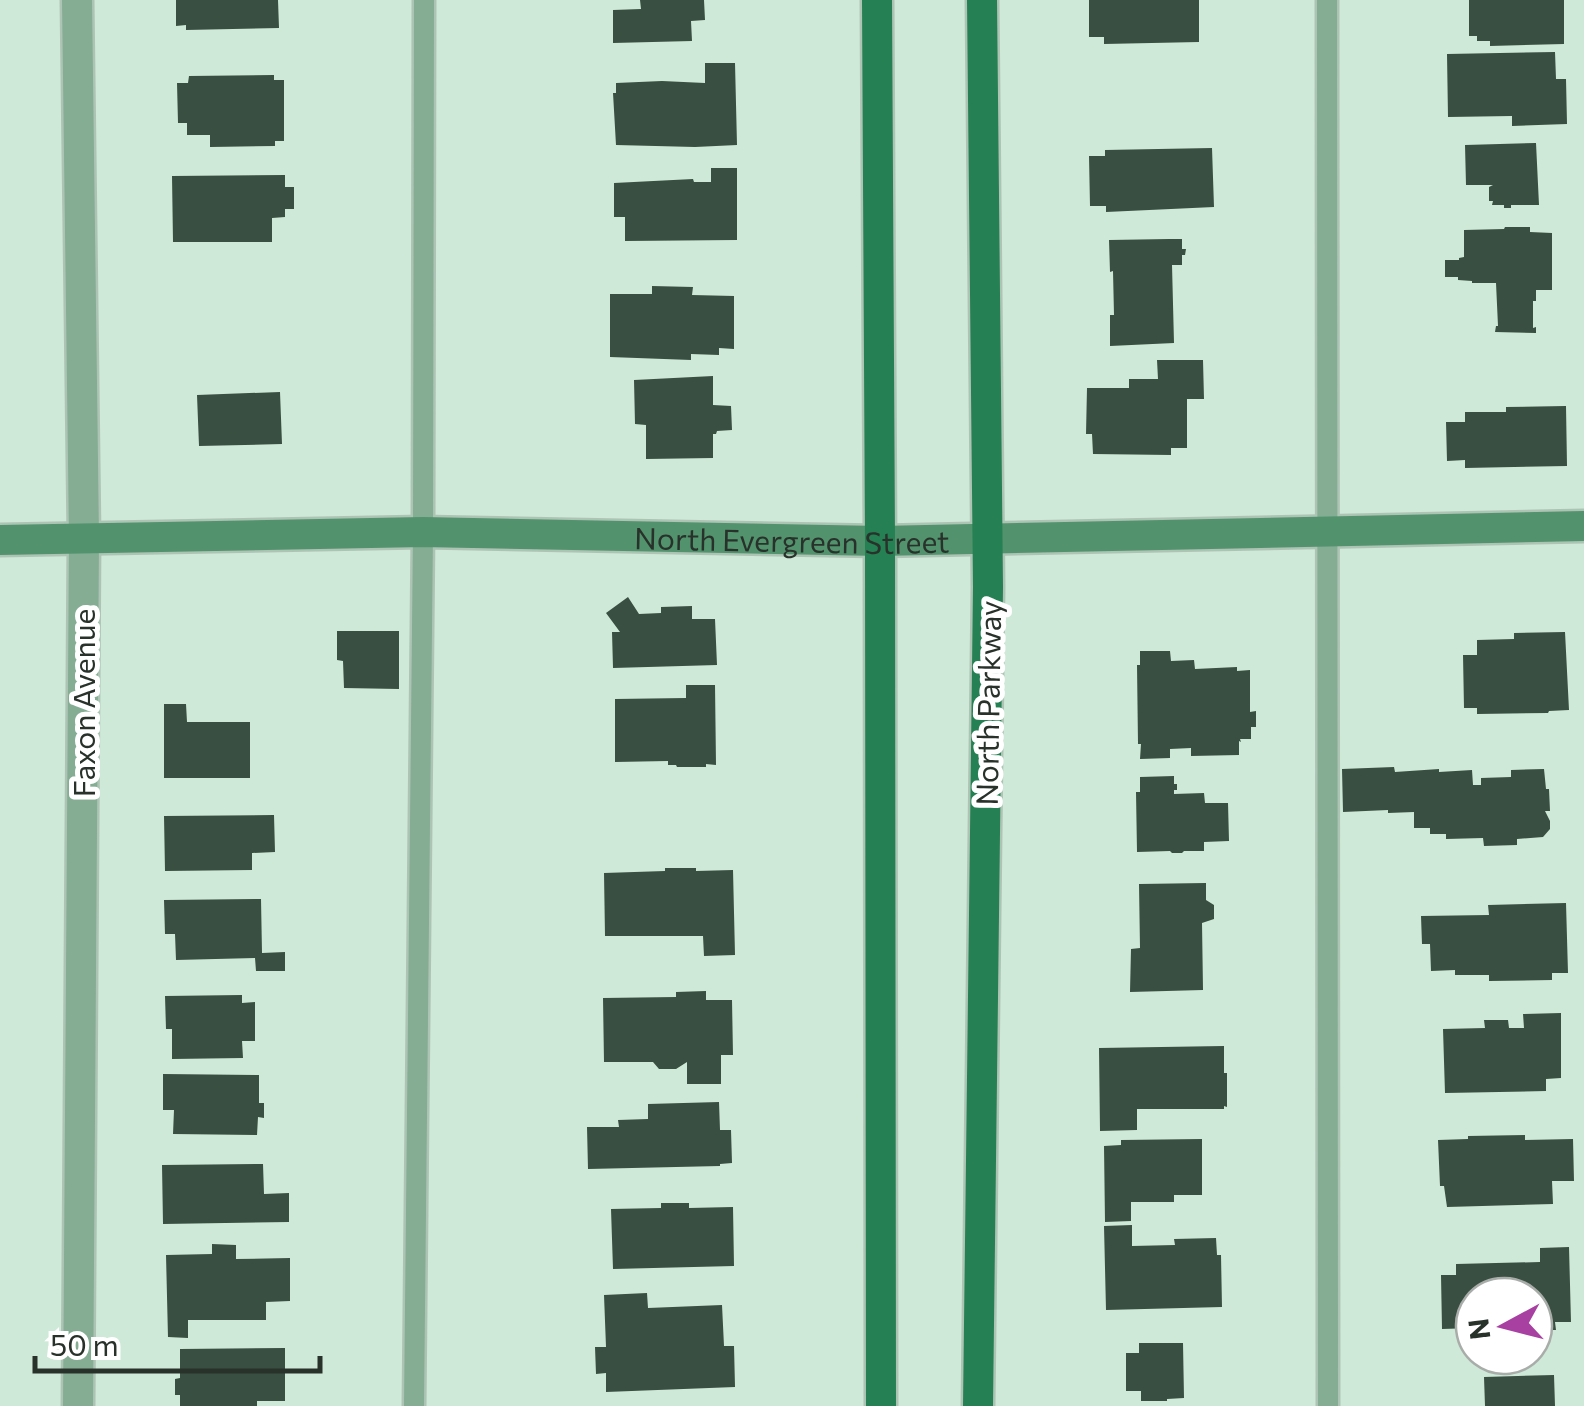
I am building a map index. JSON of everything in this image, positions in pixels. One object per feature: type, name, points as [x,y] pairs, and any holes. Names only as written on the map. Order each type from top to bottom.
[{"type":"main road","points":[[877,0],[880,1406]]},
{"type":"main road","name":"North Parkway","points":[[978,1406],[987,538],[982,0]]},
{"type":"street","name":"Faxon Avenue","points":[[78,0],[84,538],[78,1406]]},
{"type":"street","name":"North Evergreen Street","points":[[0,540],[423,532],[880,541],[1584,526]]},
{"type":"lane","points":[[414,1406],[424,0]]},
{"type":"lane","points":[[1327,0],[1328,1406]]},
{"type":"building","points":[[176,0],[278,0],[279,28],[186,30],[186,25],[176,26]]},
{"type":"building","points":[[640,0],[704,0],[705,20],[691,21],[692,41],[613,43],[613,10],[641,9]]},
{"type":"building","points":[[1089,0],[1199,0],[1199,42],[1104,44],[1104,37],[1089,37]]},
{"type":"building","points":[[1469,0],[1564,0],[1564,44],[1490,46],[1490,41],[1477,41],[1477,36],[1469,36]]},
{"type":"building","points":[[1555,52],[1556,79],[1566,79],[1567,124],[1512,126],[1512,116],[1448,117],[1447,54]]},
{"type":"building","points":[[705,63],[735,63],[737,145],[616,145],[616,83],[705,83]]},
{"type":"building","points":[[274,75],[274,80],[284,80],[284,141],[275,141],[275,146],[210,147],[210,135],[187,135],[187,123],[178,123],[177,83],[188,83],[189,76]]},
{"type":"building","points":[[1536,143],[1539,205],[1492,205],[1489,187],[1493,185],[1466,185],[1465,145]]},
{"type":"building","points":[[1212,148],[1214,207],[1106,212],[1106,206],[1090,206],[1089,156],[1105,156],[1105,150]]},
{"type":"building","points":[[711,168],[737,168],[737,240],[625,241],[625,217],[614,217],[614,183],[693,179],[711,182]]},
{"type":"building","points":[[285,175],[285,187],[294,187],[294,209],[285,209],[285,217],[272,218],[272,242],[173,242],[172,176]]},
{"type":"building","points":[[1530,227],[1530,232],[1552,233],[1552,290],[1536,290],[1536,333],[1495,332],[1496,283],[1445,277],[1445,260],[1464,257],[1464,230]]},
{"type":"building","points":[[1182,239],[1182,249],[1186,249],[1182,265],[1172,265],[1174,343],[1110,346],[1110,315],[1114,315],[1109,240]]},
{"type":"building","points":[[652,286],[693,287],[692,295],[734,296],[734,349],[719,348],[719,355],[691,354],[691,360],[610,357],[610,294],[652,294]]},
{"type":"building","points":[[1157,360],[1203,360],[1204,399],[1187,399],[1187,448],[1171,448],[1171,455],[1093,454],[1092,434],[1086,434],[1087,388],[1129,388],[1129,379],[1158,379]]},
{"type":"building","points":[[713,376],[713,405],[731,406],[732,430],[713,434],[713,458],[646,459],[646,425],[635,424],[634,380]]},
{"type":"building","points":[[280,392],[282,444],[199,446],[197,395]]},
{"type":"building","points":[[1566,406],[1567,466],[1465,468],[1465,460],[1447,461],[1446,422],[1465,422],[1465,412]]},
{"type":"building","points":[[628,597],[639,614],[661,613],[661,607],[692,606],[692,619],[715,619],[717,665],[613,668],[612,632],[620,632],[606,613]]},
{"type":"building","points":[[337,631],[399,631],[399,689],[344,688],[343,661],[337,660]]},
{"type":"building","points":[[1565,632],[1569,710],[1477,714],[1477,708],[1464,708],[1463,655],[1477,655],[1477,640],[1514,639],[1514,633]]},
{"type":"building","points":[[1140,651],[1170,651],[1171,661],[1194,660],[1195,669],[1250,670],[1250,712],[1256,711],[1256,727],[1251,727],[1251,739],[1240,739],[1239,755],[1191,756],[1191,748],[1170,749],[1170,758],[1140,759]]},
{"type":"building","points":[[686,685],[715,685],[716,765],[677,767],[668,765],[668,761],[615,762],[615,699],[686,698]]},
{"type":"building","points":[[164,704],[186,704],[187,722],[250,722],[250,778],[164,778]]},
{"type":"building","points":[[1394,767],[1395,772],[1472,770],[1473,785],[1481,785],[1481,778],[1511,777],[1511,770],[1544,769],[1550,811],[1545,811],[1550,829],[1543,837],[1517,839],[1517,845],[1484,846],[1483,838],[1446,839],[1446,834],[1430,834],[1430,828],[1414,828],[1414,812],[1343,812],[1342,769]]},
{"type":"building","points":[[1174,776],[1174,794],[1204,793],[1205,803],[1228,803],[1229,841],[1204,842],[1204,851],[1137,852],[1136,792],[1140,792],[1140,777]]},
{"type":"building","points":[[274,815],[275,852],[252,853],[252,870],[165,871],[164,816]]},
{"type":"building","points":[[665,868],[733,870],[735,955],[704,956],[703,936],[605,936],[604,873]]},
{"type":"building","points":[[1206,883],[1206,900],[1214,905],[1214,919],[1202,923],[1203,990],[1130,992],[1131,949],[1140,948],[1139,884]]},
{"type":"building","points":[[261,899],[262,953],[285,952],[285,971],[256,971],[255,958],[176,960],[175,934],[165,934],[164,900]]},
{"type":"building","points":[[1566,903],[1568,973],[1552,973],[1552,980],[1489,981],[1489,975],[1431,971],[1430,944],[1422,944],[1421,916],[1489,915],[1488,905]]},
{"type":"building","points":[[706,991],[706,1000],[732,1000],[733,1055],[721,1055],[721,1084],[687,1084],[687,1062],[676,1069],[659,1069],[653,1062],[604,1062],[603,998],[676,997],[676,992]]},
{"type":"building","points":[[242,995],[242,1003],[255,1002],[255,1041],[242,1041],[243,1058],[172,1059],[172,1029],[166,1029],[165,996]]},
{"type":"building","points":[[1561,1013],[1561,1078],[1546,1079],[1546,1091],[1445,1093],[1443,1029],[1485,1028],[1484,1020],[1508,1020],[1509,1028],[1524,1028],[1523,1014]]},
{"type":"building","points":[[1224,1046],[1227,1107],[1137,1109],[1137,1130],[1100,1131],[1099,1048]]},
{"type":"building","points":[[163,1074],[259,1075],[259,1103],[264,1103],[264,1118],[258,1117],[257,1135],[173,1134],[174,1110],[163,1110]]},
{"type":"building","points":[[719,1102],[720,1130],[731,1130],[732,1163],[588,1169],[587,1127],[619,1127],[618,1120],[648,1119],[648,1104]]},
{"type":"building","points":[[1525,1135],[1525,1140],[1573,1139],[1574,1181],[1552,1181],[1553,1204],[1447,1207],[1444,1186],[1440,1186],[1438,1140]]},
{"type":"building","points":[[1202,1139],[1202,1195],[1174,1195],[1174,1202],[1131,1202],[1131,1221],[1105,1222],[1104,1146],[1121,1145],[1121,1140]]},
{"type":"building","points":[[263,1164],[264,1194],[289,1193],[289,1222],[163,1224],[162,1165]]},
{"type":"building","points":[[661,1203],[689,1203],[689,1208],[733,1207],[734,1266],[613,1269],[611,1209],[661,1208]]},
{"type":"building","points":[[1132,1225],[1132,1246],[1175,1245],[1174,1239],[1216,1238],[1217,1255],[1221,1255],[1222,1307],[1106,1310],[1104,1226]]},
{"type":"building","points":[[212,1244],[236,1245],[236,1259],[290,1258],[290,1301],[266,1302],[266,1320],[188,1320],[188,1338],[168,1337],[166,1255],[212,1254]]},
{"type":"building","points":[[1569,1247],[1571,1322],[1555,1322],[1554,1330],[1554,1276],[1454,1276],[1454,1329],[1442,1329],[1441,1275],[1456,1275],[1456,1264],[1540,1262],[1540,1248]]},
{"type":"building","points":[[647,1293],[648,1308],[722,1305],[724,1346],[734,1346],[735,1387],[606,1392],[606,1373],[596,1374],[595,1347],[606,1347],[604,1295]]},
{"type":"building","points":[[1139,1343],[1183,1343],[1184,1398],[1141,1401],[1141,1391],[1126,1391],[1126,1353],[1139,1353]]},
{"type":"building","points":[[285,1348],[285,1401],[257,1401],[257,1406],[180,1406],[175,1379],[180,1378],[180,1349]]},
{"type":"building","points":[[1554,1375],[1555,1406],[1485,1406],[1484,1377]]}]
